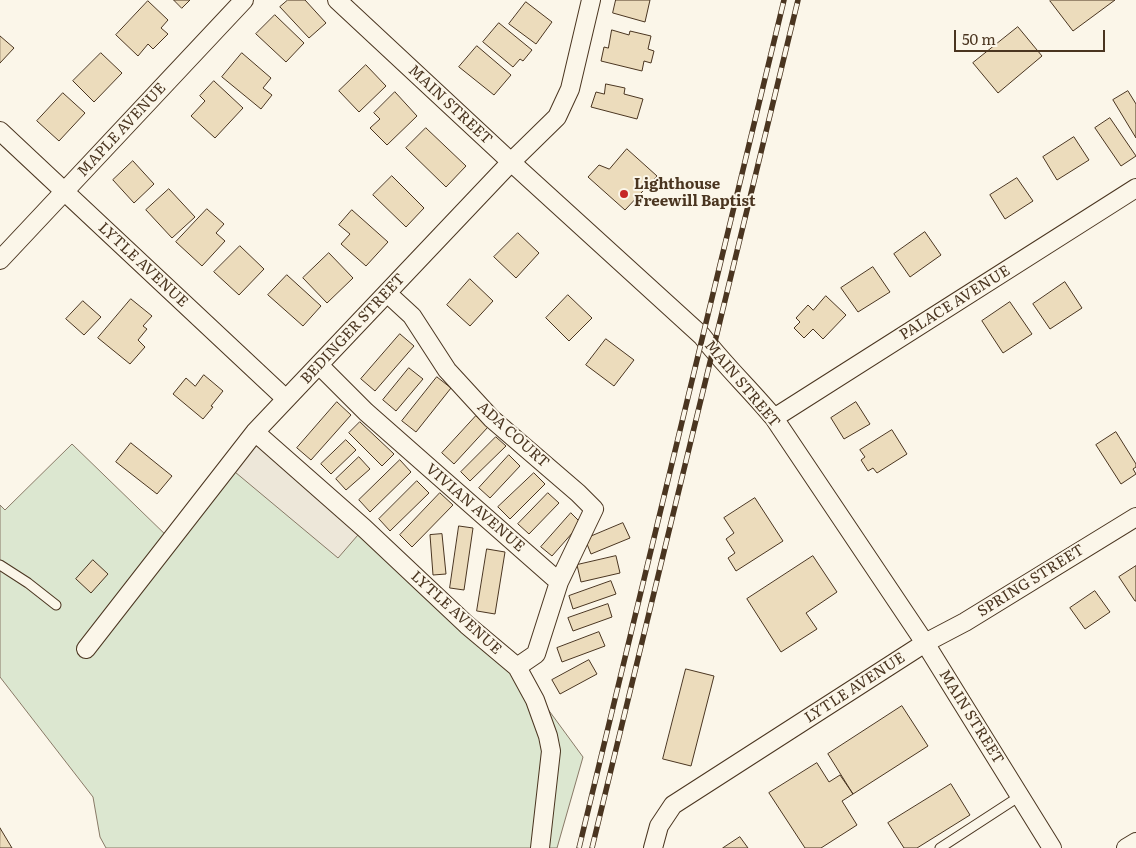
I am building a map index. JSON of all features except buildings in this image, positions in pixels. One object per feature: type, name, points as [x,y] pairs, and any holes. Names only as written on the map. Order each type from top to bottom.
[{"type":"street","name":"MAPLE AVENUE","points":[[0,260],[244,0]]},
{"type":"street","name":"MAIN STREET","points":[[338,0],[511,162],[702,336],[774,418],[925,643],[1052,848]]},
{"type":"street","name":"BEDINGER STREET","points":[[86,649],[256,432],[556,116],[570,89],[591,0]]},
{"type":"street","name":"LYTLE AVENUE","points":[[0,131],[286,400]]},
{"type":"street","name":"PALACE AVENUE","points":[[774,418],[1136,188]]},
{"type":"street","name":"ADA COURT","points":[[387,293],[412,316],[447,370],[492,419],[594,509],[559,582]]},
{"type":"street","name":"VIVIAN AVENUE","points":[[319,365],[366,412],[559,582]]},
{"type":"street","name":"LYTLE AVENUE","points":[[256,432],[364,528],[467,625],[516,667],[535,700],[550,744],[540,848]]},
{"type":"street","name":"SPRING STREET","points":[[925,643],[965,622],[1136,517]]},
{"type":"street","points":[[516,667],[536,654],[559,582]]},
{"type":"street","name":"LYTLE AVENUE","points":[[653,848],[659,826],[673,806],[925,643]]},
{"type":"street","points":[[1126,848],[1136,842]]},
{"type":"lane","points":[[0,565],[28,583],[56,605]]},
{"type":"lane","points":[[940,848],[1020,796]]},
{"type":"green space","points":[[255,432],[517,667],[583,757],[557,848],[106,848],[100,837],[93,797],[0,677],[0,505],[5,510],[72,444],[171,540]]},
{"type":"shaded area","points":[[255,432],[364,528],[338,558],[229,467]]},
{"type":"railway","points":[[579,848],[784,0]]},
{"type":"railway","points":[[592,848],[798,0]]},
{"type":"place","name":"Lighthouse Freewill Baptist","points":[[624,194]]}]
